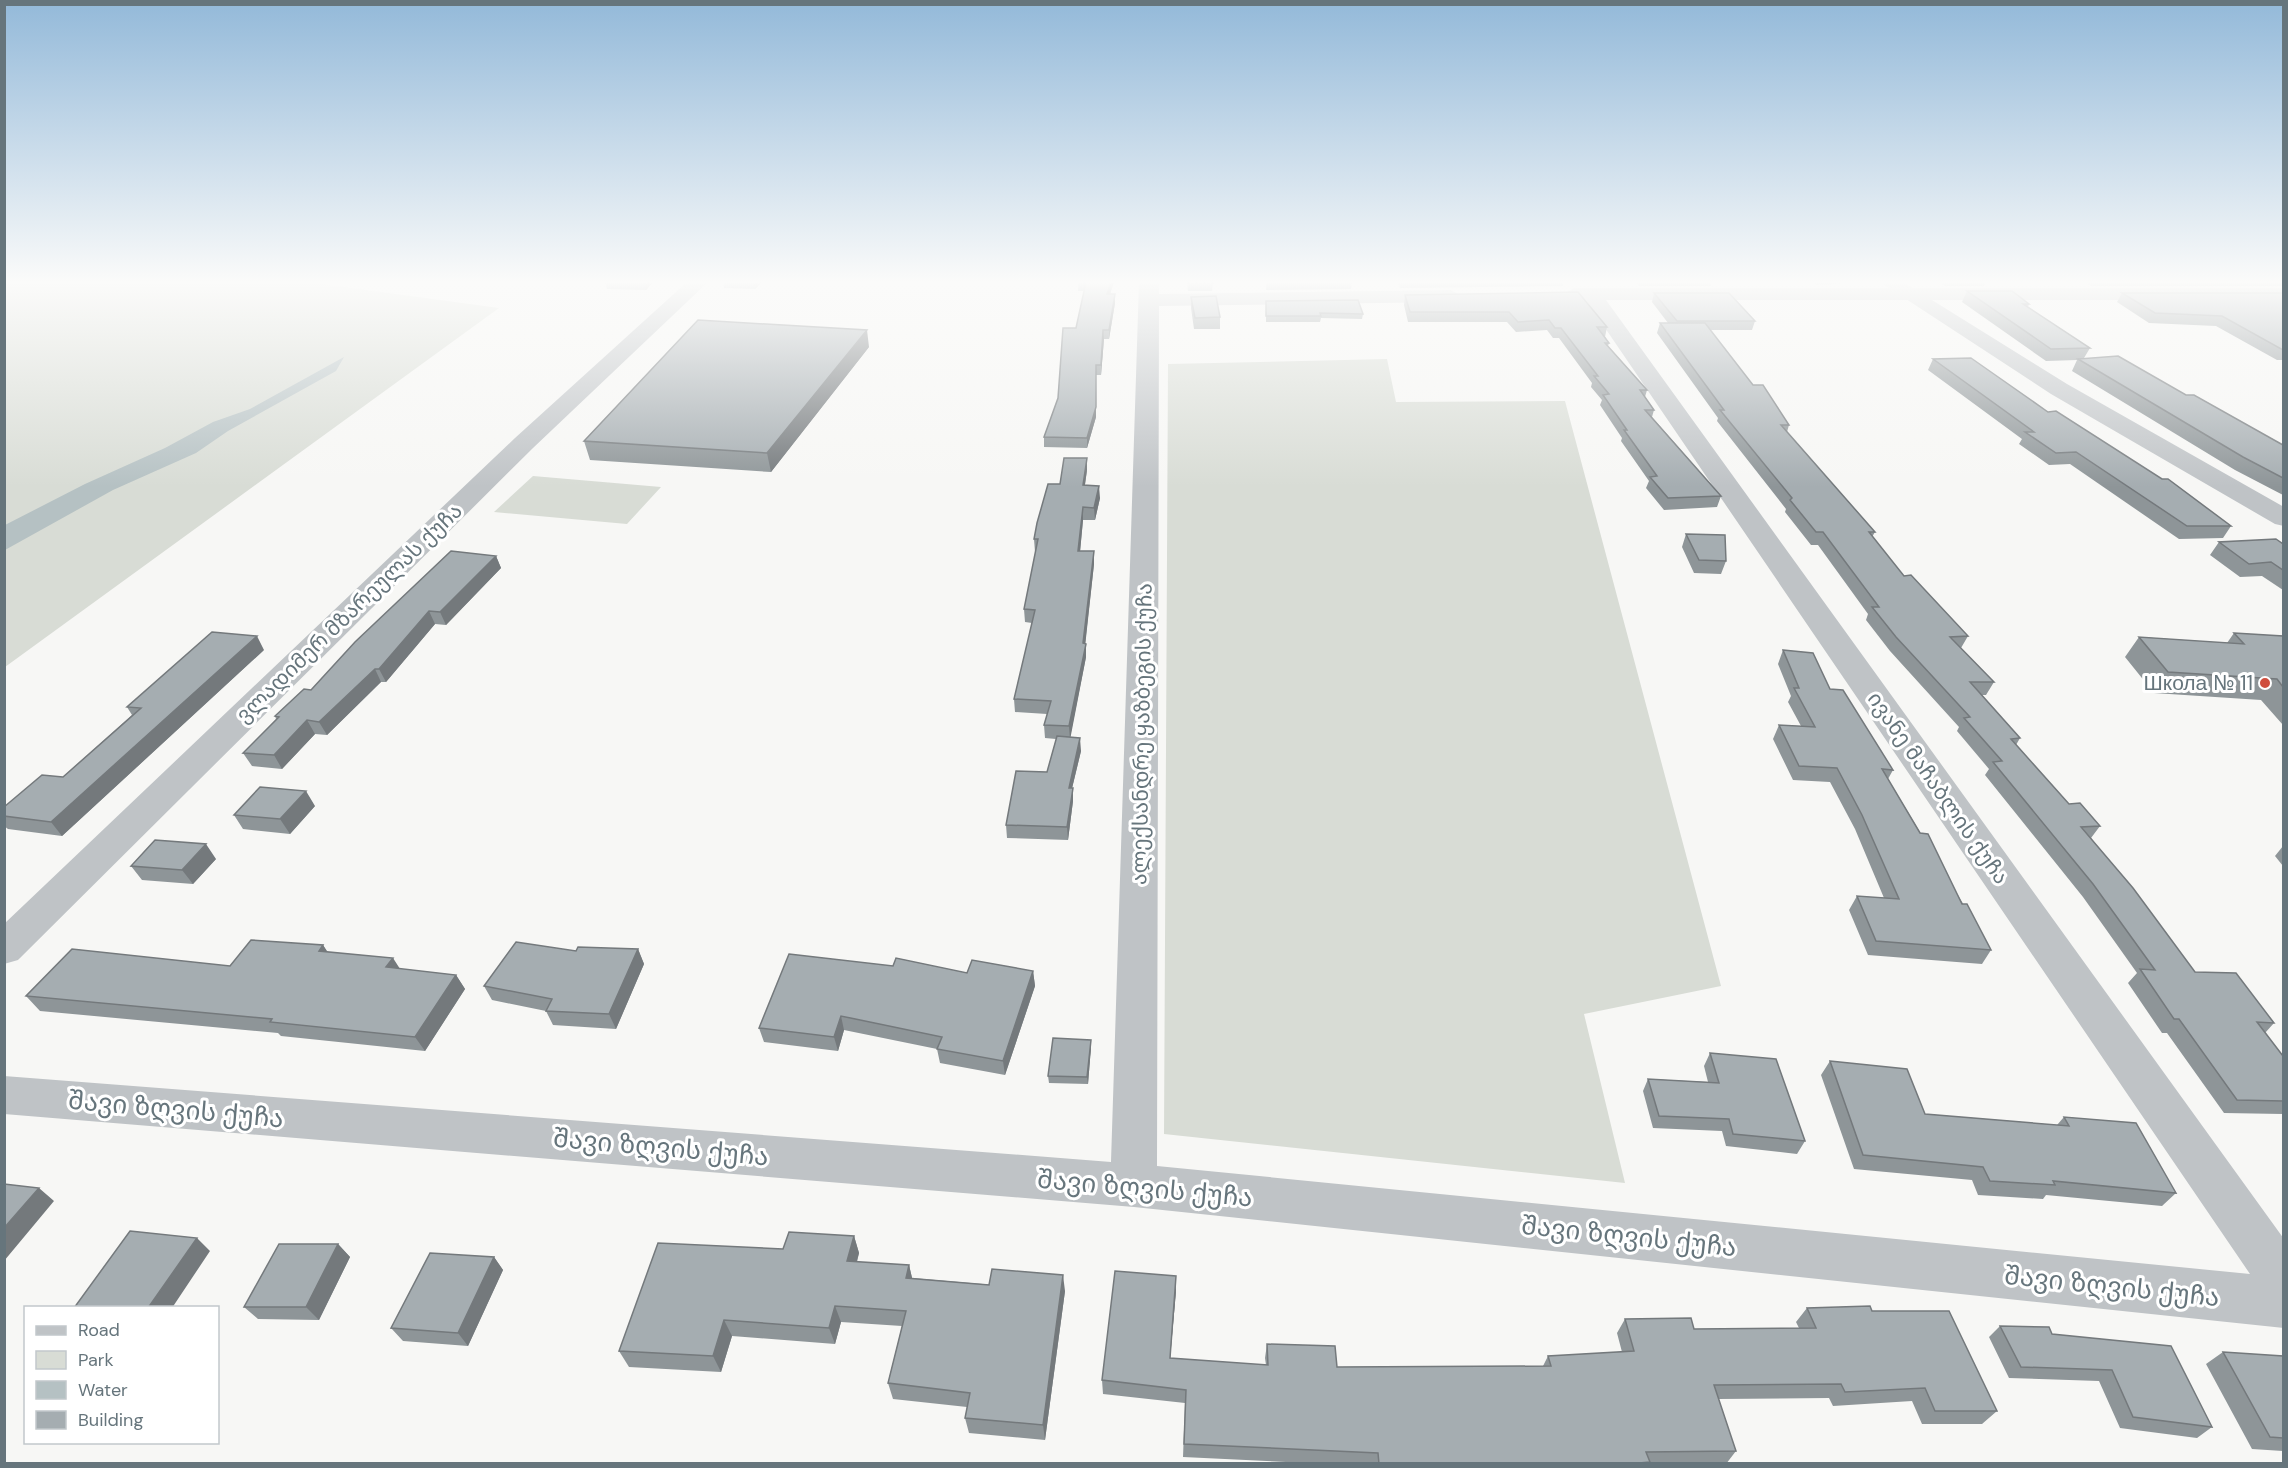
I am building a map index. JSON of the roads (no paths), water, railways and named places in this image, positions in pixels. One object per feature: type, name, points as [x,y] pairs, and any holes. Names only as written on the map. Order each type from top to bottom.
[{"type":"street","name":"ვლადიმერ მზარეულას ქუჩა","points":[[4,949],[524,443],[624,351]]},
{"type":"street","name":"ალექსანდრე ყაზბეგის ქუჩა","points":[[1134,1185],[1148,351]]},
{"type":"street","name":"ივანე მაჩაბლის ქუჩა","points":[[1632,351],[2283,1281]]},
{"type":"street","points":[[1998,351],[2059,389],[2283,518]]},
{"type":"street","name":"შავი ზღვის ქუჩა","points":[[4,1095],[1134,1185],[2283,1303]]},
{"type":"water","points":[[344,357],[336,371],[228,431],[196,453],[113,490],[5,550],[5,525],[85,484],[165,448],[213,422],[250,409]]},
{"type":"place","name":"Школа № 11","points":[[2265,683]]}]
